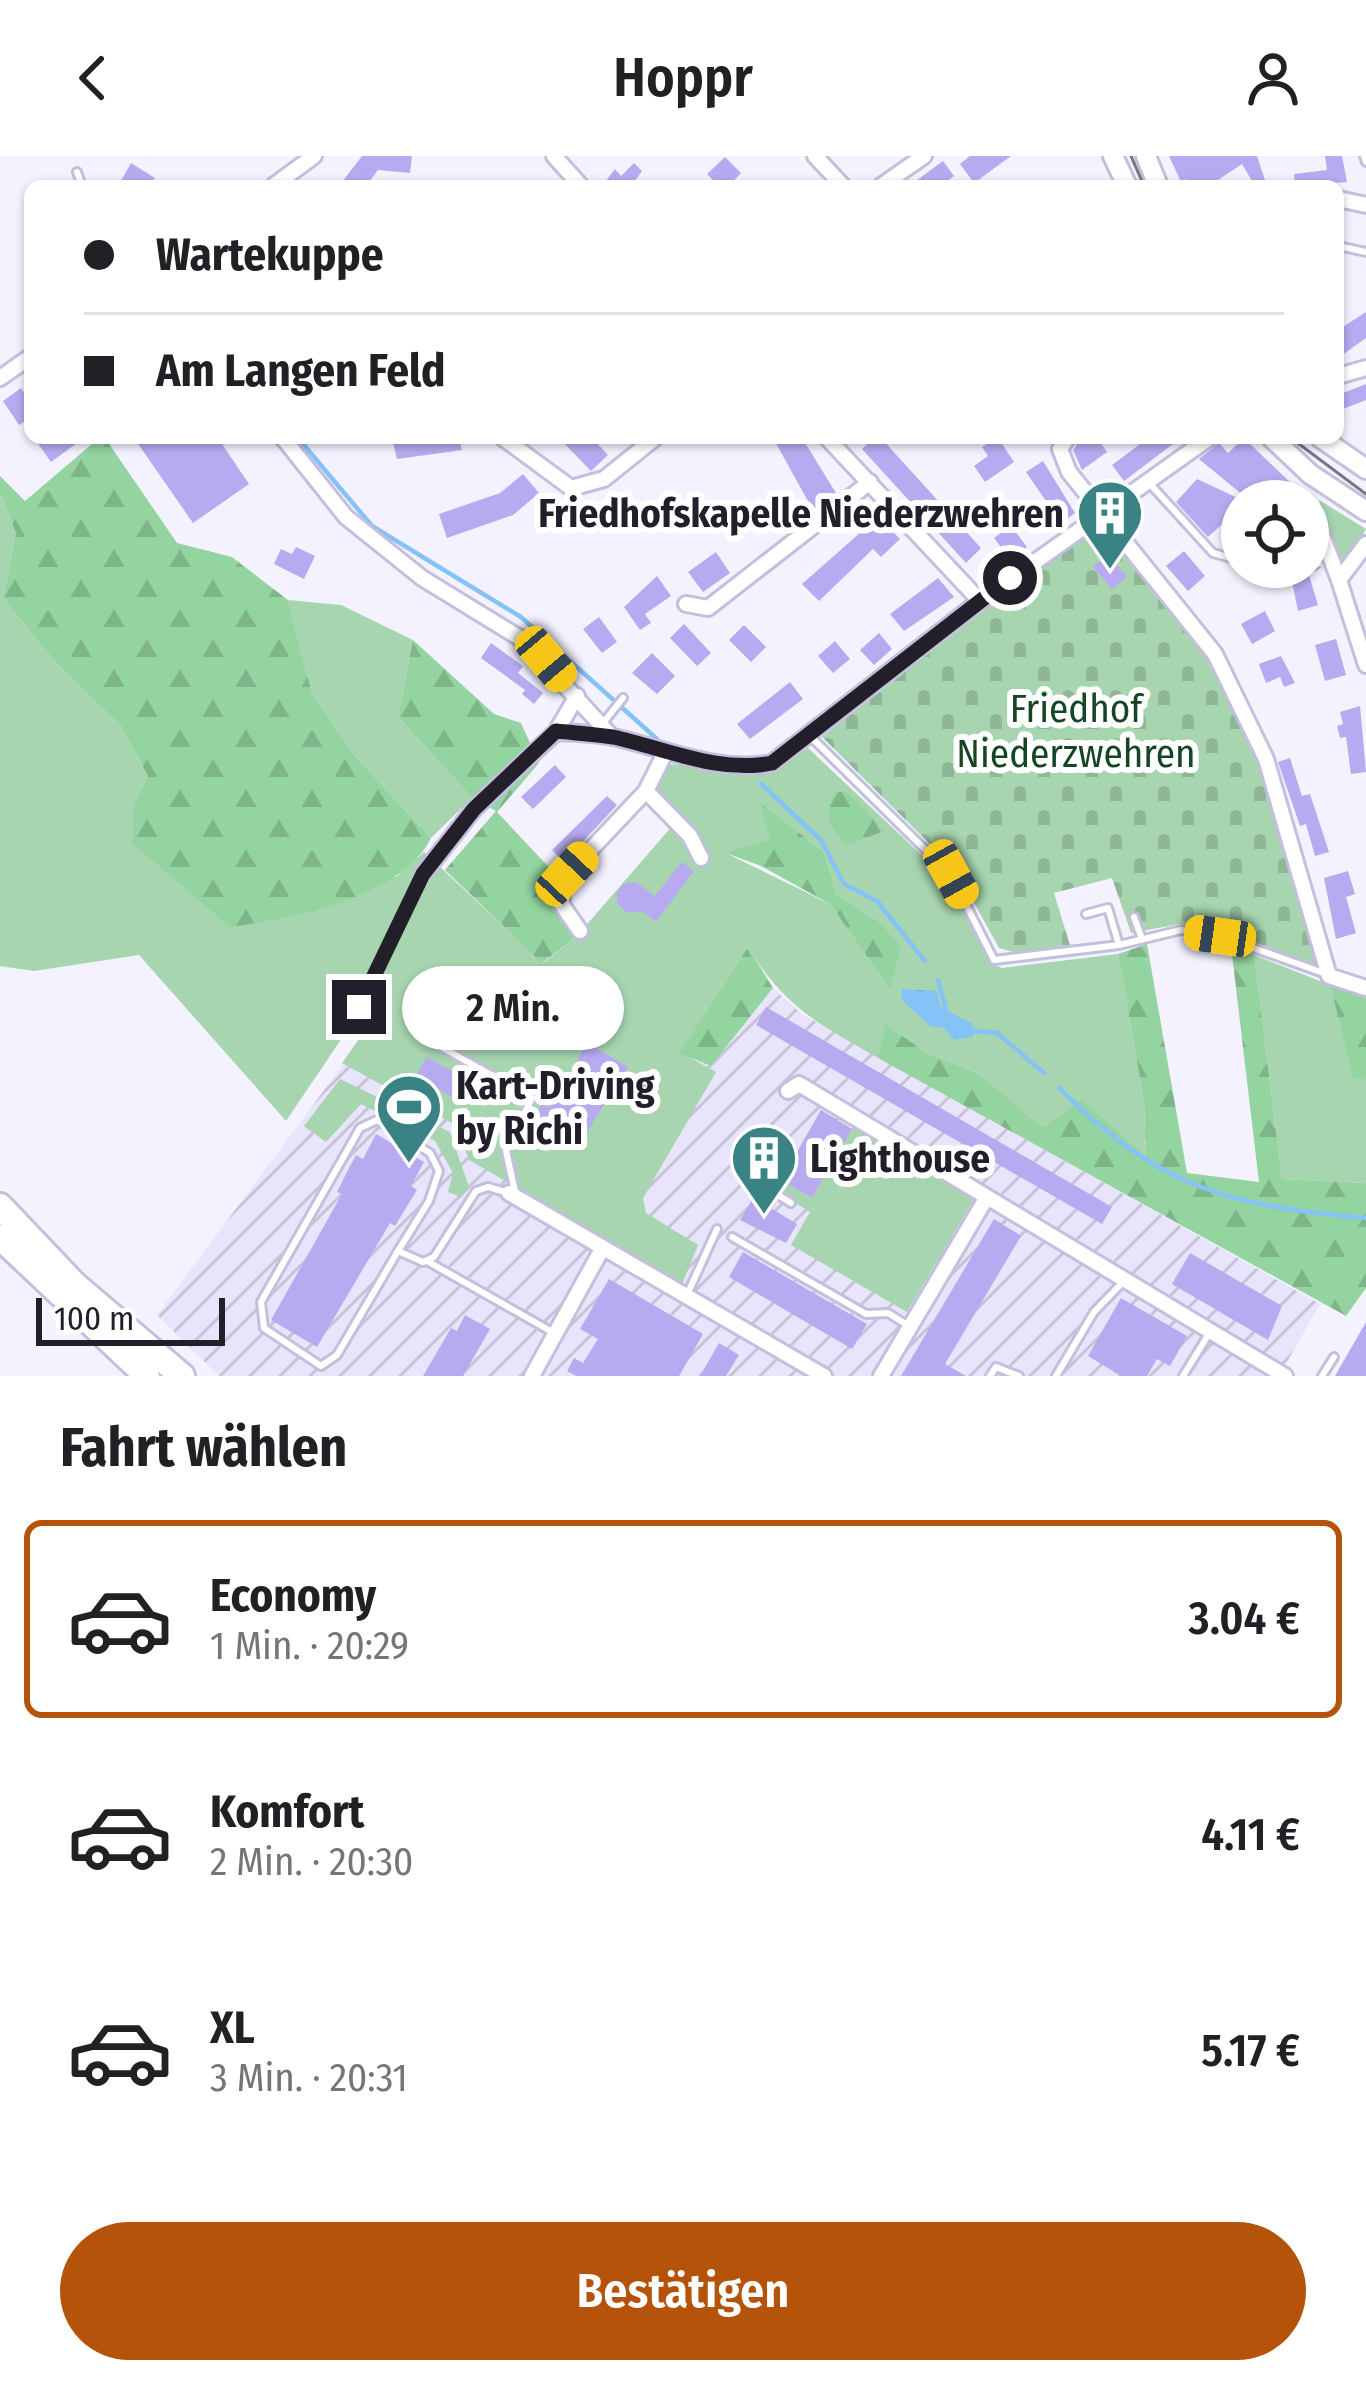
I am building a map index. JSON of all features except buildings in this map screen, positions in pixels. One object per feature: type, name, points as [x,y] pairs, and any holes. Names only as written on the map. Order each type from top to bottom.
[{"type":"highway","points":[[0,1206],[139,1361],[182,1376]]},
{"type":"highway","points":[[0,1237],[111,1332]]},
{"type":"main road","points":[[1278,444],[1310,474],[1366,511]]},
{"type":"main road","points":[[1330,444],[1366,469]]},
{"type":"street","points":[[554,156],[576,180]]},
{"type":"street","points":[[815,156],[837,180]]},
{"type":"street","points":[[890,180],[924,156]]},
{"type":"street","points":[[279,180],[301,159]]},
{"type":"street","points":[[288,444],[346,517],[422,578],[523,640],[607,731]]},
{"type":"street","points":[[511,444],[571,488],[604,479],[648,444]]},
{"type":"street","points":[[833,444],[980,601]]},
{"type":"street","points":[[1063,444],[1060,449],[1069,472],[1215,654],[1266,759],[1329,976],[1366,988]]},
{"type":"street","points":[[556,731],[607,731],[664,753],[751,767],[772,763],[980,601],[1201,444]]},
{"type":"street","points":[[686,604],[708,608],[870,482]]},
{"type":"street","points":[[1339,580],[1366,544]]},
{"type":"street","points":[[1329,554],[1366,665]]},
{"type":"street","points":[[423,874],[474,809],[556,731],[577,696]]},
{"type":"street","points":[[580,931],[562,905],[562,880],[646,791],[664,753]]},
{"type":"street","points":[[646,791],[690,836],[700,858]]},
{"type":"street","points":[[788,1091],[799,1084],[1285,1376]]},
{"type":"street","points":[[513,1196],[824,1376]]},
{"type":"street","points":[[881,1376],[987,1197]]},
{"type":"street","points":[[532,1376],[602,1249]]},
{"type":"lane","points":[[77,172],[80,180]]},
{"type":"lane","points":[[1148,482],[1213,553],[1221,555]]},
{"type":"lane","points":[[607,731],[623,698]]},
{"type":"lane","points":[[811,737],[951,874],[994,960],[1119,945],[1181,930],[1220,936],[1329,976]]},
{"type":"lane","points":[[359,1007],[423,874]]},
{"type":"lane","points":[[1086,914],[1108,908],[1119,945]]},
{"type":"lane","points":[[1134,917],[1142,939]]},
{"type":"lane","points":[[426,1261],[434,1257],[476,1191],[488,1187],[513,1196],[506,1151],[532,1098],[442,1048]]},
{"type":"lane","points":[[377,1120],[430,1153],[439,1172],[429,1201],[398,1251],[337,1355],[321,1366],[264,1328],[261,1302],[360,1129],[377,1120]]},
{"type":"lane","points":[[746,1175],[791,1203]]},
{"type":"lane","points":[[686,1297],[716,1229]]},
{"type":"lane","points":[[732,1237],[866,1314],[888,1313],[910,1327]]},
{"type":"lane","points":[[398,1251],[426,1261],[554,1333]]},
{"type":"lane","points":[[1056,1376],[1094,1312],[1125,1278]]},
{"type":"lane","points":[[1184,1376],[1212,1329]]},
{"type":"lane","points":[[1322,1376],[1334,1357]]},
{"type":"lane","points":[[990,1376],[996,1367],[1019,1376]]},
{"type":"shaded area","points":[[411,973],[711,1065],[773,988],[802,1014],[1320,1304],[1279,1376],[219,1376],[157,1315]]},
{"type":"green space","points":[[92,444],[109,444],[177,543],[232,557],[288,600],[312,693],[355,756],[431,838],[417,858],[396,876],[342,902],[230,927],[132,843],[134,803],[148,776],[120,725],[55,662],[3,598],[16,533],[0,493],[0,476],[25,501]]},
{"type":"green space","points":[[0,493],[16,533],[3,598],[55,662],[120,725],[148,776],[134,803],[396,877],[424,852],[543,963],[576,937],[680,817],[657,789],[667,764],[771,773],[808,748],[946,878],[990,963],[1002,968],[1118,954],[1144,1101],[1146,1158],[1043,1129],[976,1072],[929,1054],[887,1026],[878,1058],[789,1000],[748,947],[680,1052],[716,1072],[643,1198],[646,1213],[698,1245],[682,1284],[469,1160],[457,1126],[342,1063],[359,1039],[342,1038],[286,1121],[139,955],[34,971],[0,966]],"holes":[[[761,803],[824,852],[837,895],[878,921],[889,987],[830,904],[728,854],[769,839]]]},
{"type":"green space","points":[[1329,506],[1366,529],[1346,564],[1338,563],[1329,533]]},
{"type":"green space","name":"Friedhof Niederzwehren","points":[[1101,519],[1212,660],[1260,758],[1322,961],[1318,966],[1221,930],[1180,924],[1131,933],[1112,878],[1054,893],[1070,945],[1017,953],[999,948],[956,870],[822,737]]},
{"type":"green space","points":[[288,600],[341,605],[413,640],[398,717],[472,798],[431,838],[355,756],[312,693]]},
{"type":"green space","points":[[413,640],[494,714],[521,723],[539,763],[497,812],[558,877],[557,908],[576,937],[542,963],[445,870],[496,811],[472,798],[398,717]]},
{"type":"green space","points":[[835,791],[849,793],[884,831],[846,846],[830,820]]},
{"type":"green space","points":[[760,802],[824,852],[837,895],[878,921],[901,947],[890,989],[830,904],[761,866],[726,853],[769,839]]},
{"type":"green space","points":[[1147,944],[1187,1173],[1259,1182],[1231,946],[1254,954],[1282,1179],[1366,1183],[1366,1288],[1346,1316],[878,1058],[886,1025],[929,1054],[976,1072],[1043,1128],[1082,1100],[1146,1157],[1144,1101],[1118,954]]},
{"type":"green space","points":[[748,947],[773,988],[711,1066],[679,1053]]},
{"type":"green space","points":[[1254,955],[1330,985],[1353,1077],[1366,1080],[1366,1183],[1282,1179]]},
{"type":"green space","points":[[1330,985],[1366,997],[1366,1080],[1353,1078]]},
{"type":"green space","points":[[340,1079],[450,1132],[469,1187],[461,1197],[448,1192],[453,1173],[435,1141],[361,1104],[326,1142],[304,1126]]},
{"type":"green space","points":[[854,1125],[966,1190],[973,1201],[907,1312],[791,1245],[810,1212],[774,1190],[781,1180],[812,1198]]},
{"type":"water","points":[[902,989],[937,991],[941,1008],[972,1023],[974,1036],[954,1040],[944,1028],[930,1026],[901,999]]},
{"type":"waterway","points":[[303,444],[372,526],[521,617],[657,739]]},
{"type":"waterway","points":[[761,784],[821,840],[844,884],[877,901],[925,961]]},
{"type":"waterway","points":[[938,980],[949,1021]]},
{"type":"waterway","points":[[969,1030],[997,1033],[1044,1073]]},
{"type":"waterway","points":[[1059,1088],[1130,1149],[1199,1186],[1274,1207],[1366,1218]]},
{"type":"tram line","points":[[1131,156],[1141,180]]},
{"type":"tram line","points":[[1299,444],[1366,494]]},
{"type":"place","name":"Friedhofskapelle Niederzwehren","points":[[1110,572]]},
{"type":"place","name":"Kart-Driving by Richi","points":[[409,1166]]},
{"type":"place","name":"Lighthouse","points":[[764,1217]]},
{"type":"route","points":[[359,1007],[423,874],[474,809],[556,731],[612,737],[664,753],[751,767],[772,763],[1010,578]]}]
